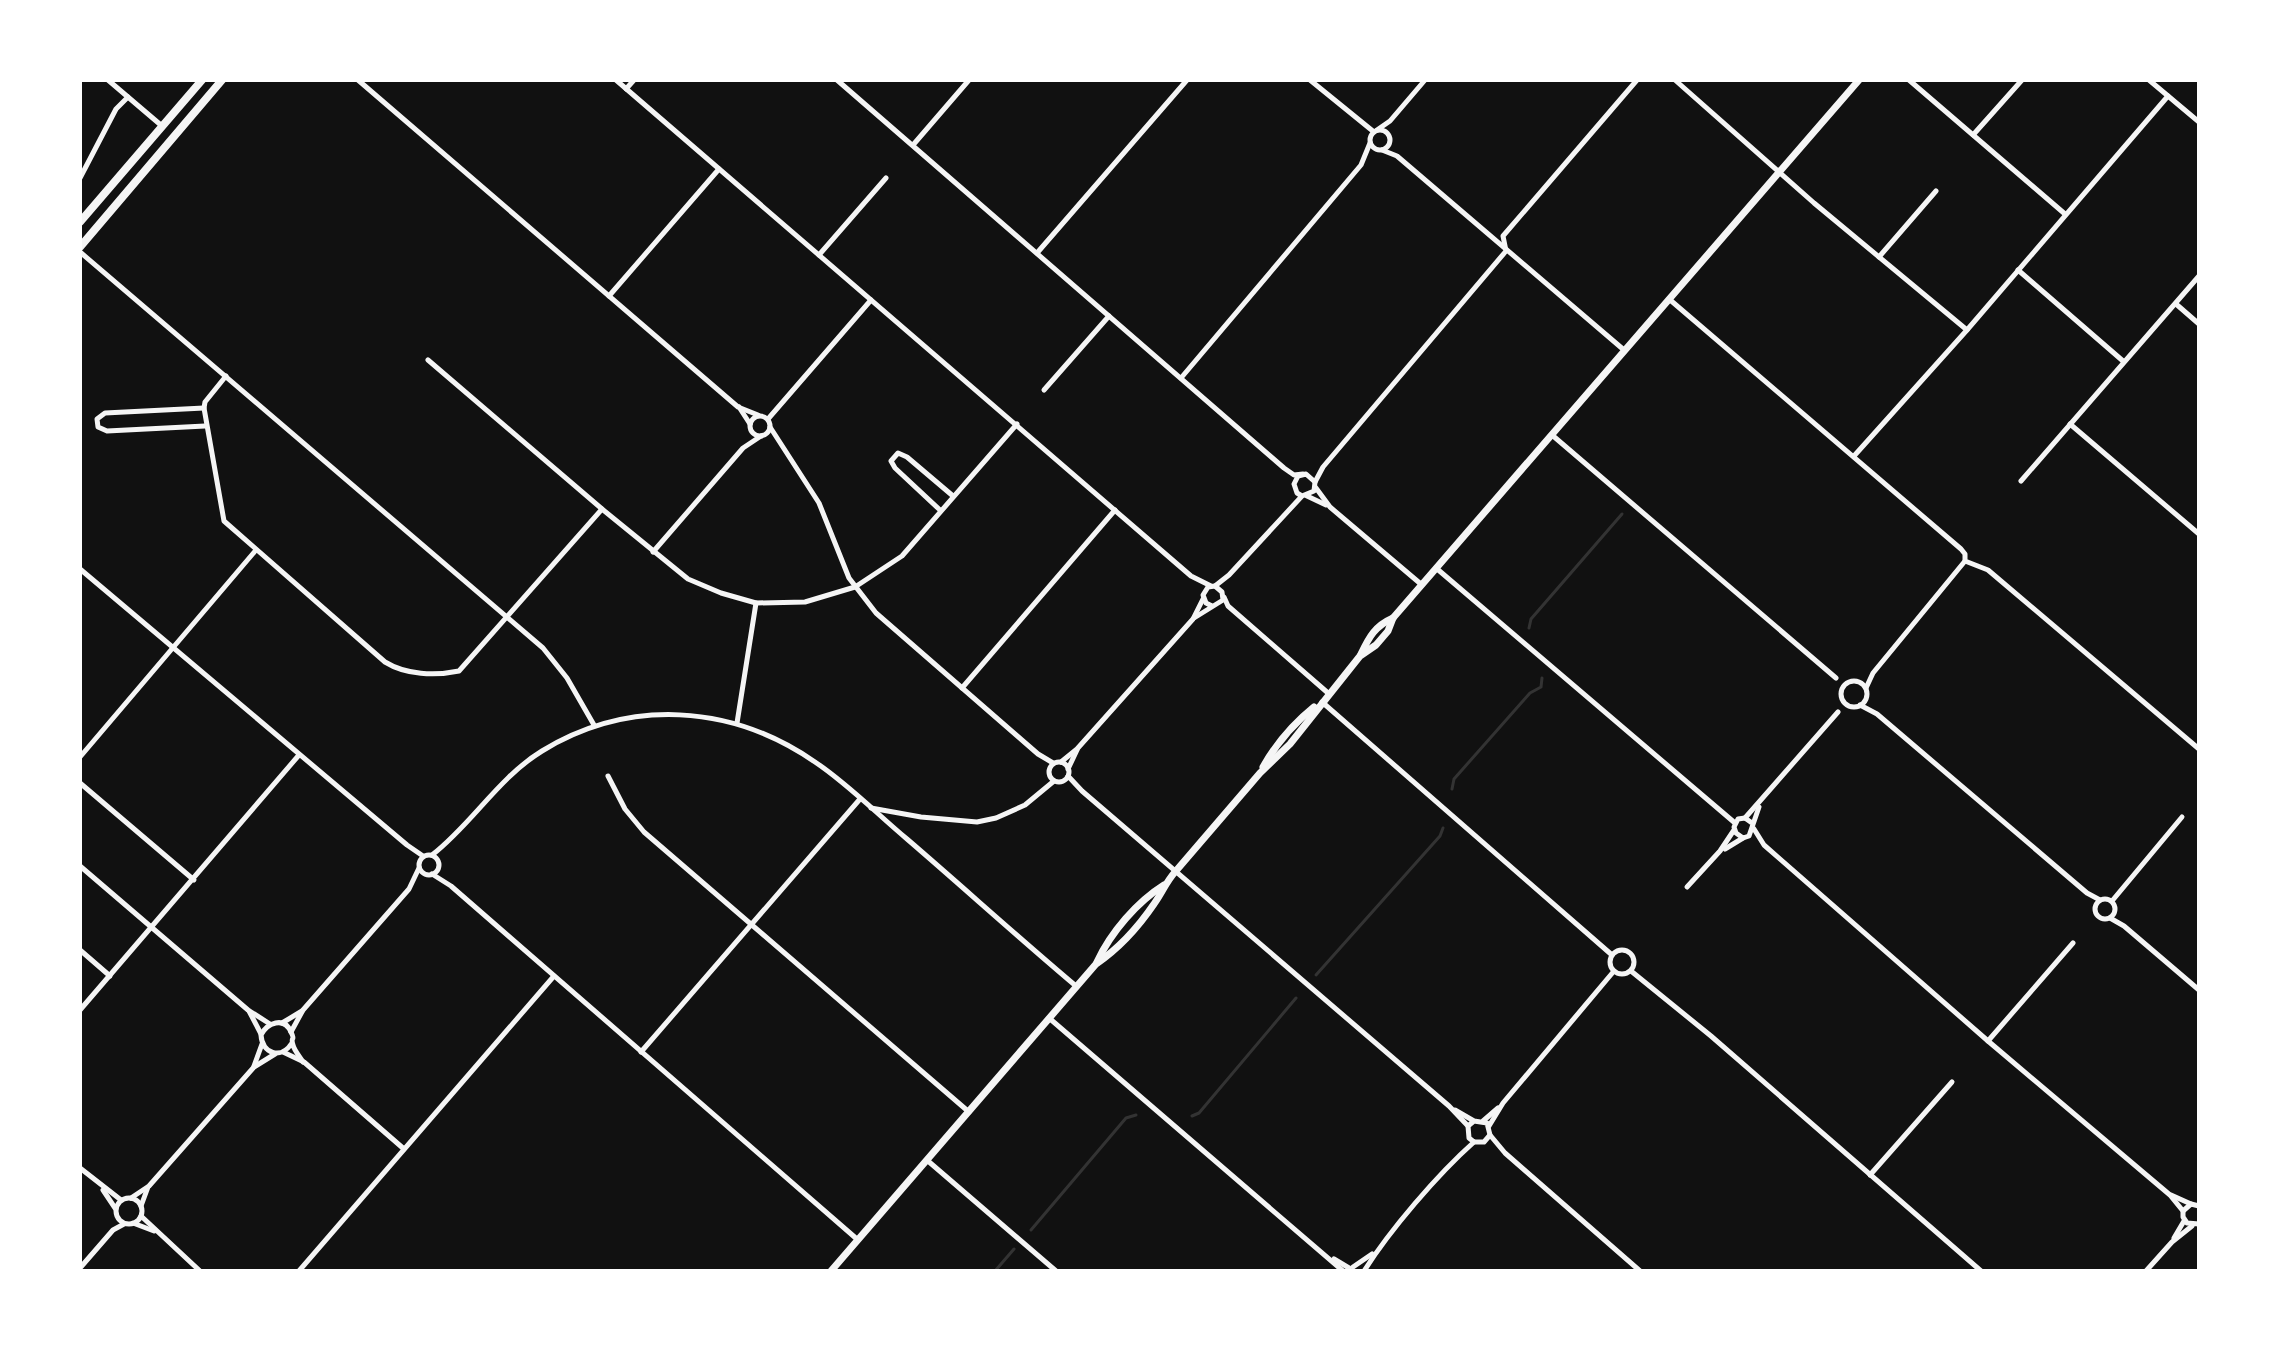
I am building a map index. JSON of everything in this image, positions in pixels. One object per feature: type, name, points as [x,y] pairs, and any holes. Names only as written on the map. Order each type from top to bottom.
[{"type":"highway","points":[[80,222],[202,80]]},
{"type":"highway","points":[[80,249],[222,80]]},
{"type":"highway","points":[[162,126],[173,136]]},
{"type":"main road","points":[[831,1271],[1076,986],[1096,964],[1112,953],[1155,903],[1164,885],[1260,773],[1284,751],[1328,693],[1360,656],[1376,645],[1388,631],[1393,618],[1859,80]]},
{"type":"street","points":[[108,80],[162,126]]},
{"type":"street","points":[[358,80],[738,407],[756,435],[763,435],[783,445]]},
{"type":"street","points":[[616,80],[1191,576],[1223,594],[1237,614],[1328,693]]},
{"type":"street","points":[[626,89],[634,80]]},
{"type":"street","points":[[837,80],[1284,468],[1294,475],[1306,475],[1330,507],[1422,585]]},
{"type":"street","points":[[913,145],[969,80]]},
{"type":"street","points":[[1037,253],[1187,80]]},
{"type":"street","points":[[1310,80],[1358,122],[1375,131],[1386,131],[1397,156]]},
{"type":"street","points":[[1361,165],[1375,131],[1390,121],[1425,80]]},
{"type":"street","points":[[1506,251],[1503,236],[1637,80]]},
{"type":"street","points":[[1675,80],[1967,330]]},
{"type":"street","points":[[1909,80],[2065,214]]},
{"type":"street","points":[[1973,135],[2022,80]]},
{"type":"street","points":[[2149,80],[2199,122]]},
{"type":"street","points":[[1854,456],[2168,96]]},
{"type":"street","points":[[80,178],[116,109],[128,97]]},
{"type":"street","points":[[1181,378],[1361,165],[1388,147],[1390,121]]},
{"type":"street","points":[[1358,122],[1380,150],[1397,156],[1624,350]]},
{"type":"street","points":[[609,296],[719,169]]},
{"type":"street","points":[[819,255],[886,178]]},
{"type":"street","points":[[1879,257],[1936,191]]},
{"type":"street","points":[[80,249],[508,617],[551,658],[567,678],[594,725]]},
{"type":"street","points":[[1193,619],[1203,596],[1229,575],[1286,511],[1315,485],[1323,467],[1506,251]]},
{"type":"street","points":[[2018,270],[2123,361]]},
{"type":"street","points":[[2021,481],[2199,276]]},
{"type":"street","points":[[1669,299],[1965,554],[1965,561],[1873,673],[1866,688],[1867,697],[1877,714]]},
{"type":"street","points":[[743,448],[750,426],[781,403],[871,300]]},
{"type":"street","points":[[2175,304],[2199,324]]},
{"type":"street","points":[[1044,390],[1109,316]]},
{"type":"street","points":[[428,360],[688,579],[756,603],[805,602],[855,587],[902,556],[1017,424]]},
{"type":"street","points":[[226,376],[205,402],[204,408],[224,521],[400,672],[447,674],[459,671],[602,509]]},
{"type":"street","points":[[738,407],[763,417],[783,445],[819,503],[855,587],[876,613],[1038,754],[1052,779]]},
{"type":"street","points":[[204,408],[105,413],[97,419],[98,427],[107,431],[205,426]]},
{"type":"street","points":[[2070,424],[2199,534]]},
{"type":"street","points":[[653,552],[743,448],[770,427]]},
{"type":"street","points":[[1551,434],[1836,678],[1841,691],[1843,700],[1838,712],[1762,801],[1734,827],[1720,851],[1687,887]]},
{"type":"street","points":[[940,510],[895,468],[891,461],[898,453],[953,496]]},
{"type":"street","points":[[1286,511],[1298,476],[1323,467]]},
{"type":"street","points":[[1284,468],[1294,487],[1305,496],[1330,507]]},
{"type":"street","points":[[962,688],[1115,510]]},
{"type":"street","points":[[80,757],[256,550]]},
{"type":"street","points":[[1965,561],[1988,570],[2198,749]]},
{"type":"street","points":[[1436,568],[1721,811],[1744,838],[1764,845]]},
{"type":"street","points":[[80,569],[423,856],[432,855],[445,845],[497,787],[540,752],[594,725],[637,716],[679,714],[737,723],[765,733],[816,762],[1076,986]]},
{"type":"street","points":[[1049,770],[1077,749],[1193,619],[1214,606],[1223,594],[1229,575]]},
{"type":"street","points":[[1191,576],[1203,596],[1214,606],[1237,614]]},
{"type":"street","points":[[737,723],[756,603]]},
{"type":"street","points":[[1836,678],[1859,681],[1873,673]]},
{"type":"street","points":[[1841,691],[1850,681]]},
{"type":"street","points":[[1859,681],[1866,688]]},
{"type":"street","points":[[1860,705],[1867,697]]},
{"type":"street","points":[[1843,700],[1851,706]]},
{"type":"street","points":[[1322,702],[1612,955]]},
{"type":"street","points":[[1838,712],[1860,705],[1877,714],[2087,893],[2100,900],[2112,901]]},
{"type":"street","points":[[1066,775],[1077,749]]},
{"type":"street","points":[[1038,754],[1057,762],[1082,791],[1471,1124]]},
{"type":"street","points":[[80,1010],[299,755]]},
{"type":"street","points":[[870,808],[977,822],[996,818],[1025,805],[1052,779],[1066,775]]},
{"type":"street","points":[[608,776],[625,809],[644,832],[969,1112]]},
{"type":"street","points":[[80,783],[194,880]]},
{"type":"street","points":[[641,1052],[860,799]]},
{"type":"street","points":[[1720,851],[1744,838],[1753,826],[1762,801]]},
{"type":"street","points":[[1721,811],[1743,818],[1753,826],[1764,845],[2170,1195],[2183,1211],[2184,1221],[2172,1242],[2146,1271]]},
{"type":"street","points":[[2112,901],[2182,817]]},
{"type":"street","points":[[407,845],[419,866],[451,886]]},
{"type":"street","points":[[445,845],[438,869],[451,886],[858,1240]]},
{"type":"street","points":[[432,855],[439,861]]},
{"type":"street","points":[[409,889],[423,856]]},
{"type":"street","points":[[80,866],[248,1010],[270,1024],[282,1023],[303,1010]]},
{"type":"street","points":[[304,1062],[292,1043],[291,1032],[303,1010],[409,889],[438,869]]},
{"type":"street","points":[[2087,893],[2098,917],[2110,918],[2123,925],[2199,990]]},
{"type":"street","points":[[2095,906],[2100,900]]},
{"type":"street","points":[[2112,901],[2123,925]]},
{"type":"street","points":[[2110,918],[2115,912]]},
{"type":"street","points":[[1988,1041],[2073,943]]},
{"type":"street","points":[[80,950],[110,976]]},
{"type":"street","points":[[1619,951],[1630,953],[1634,961],[1631,971],[1624,974],[1614,971],[1610,963],[1612,955],[1619,951]]},
{"type":"street","points":[[1471,1124],[1483,1121],[1503,1103],[1614,971]]},
{"type":"street","points":[[1631,971],[1711,1036],[1981,1271]]},
{"type":"street","points":[[299,1271],[554,976]]},
{"type":"street","points":[[248,1010],[261,1035],[262,1044],[254,1067]]},
{"type":"street","points":[[1049,1018],[1326,1254],[1348,1269],[1362,1271],[1471,1140],[1471,1124]]},
{"type":"street","points":[[282,1023],[291,1032]]},
{"type":"street","points":[[261,1035],[270,1024]]},
{"type":"street","points":[[80,1168],[121,1200],[131,1198],[149,1186],[254,1067],[283,1052],[292,1043]]},
{"type":"street","points":[[262,1044],[275,1054]]},
{"type":"street","points":[[283,1052],[304,1062],[404,1149]]},
{"type":"street","points":[[1870,1175],[1952,1082]]},
{"type":"street","points":[[1503,1103],[1489,1126],[1490,1135],[1505,1153],[1640,1271]]},
{"type":"street","points":[[1483,1121],[1489,1126]]},
{"type":"street","points":[[1484,1142],[1490,1135]]},
{"type":"street","points":[[1471,1140],[1484,1142],[1505,1153]]},
{"type":"street","points":[[928,1161],[1056,1271]]},
{"type":"street","points":[[100,1186],[125,1223]]},
{"type":"street","points":[[149,1186],[141,1206],[141,1216],[200,1271]]},
{"type":"street","points":[[2170,1195],[2196,1204]]},
{"type":"street","points":[[131,1198],[141,1206]]},
{"type":"street","points":[[113,1230],[121,1200]]},
{"type":"street","points":[[2183,1211],[2196,1204]]},
{"type":"street","points":[[133,1223],[141,1216]]},
{"type":"street","points":[[2184,1221],[2197,1224]]},
{"type":"street","points":[[80,1268],[113,1230],[125,1223],[155,1231]]},
{"type":"street","points":[[2172,1242],[2197,1224]]},
{"type":"street","points":[[1348,1269],[1376,1252]]},
{"type":"waterway","points":[[1529,628],[1531,619],[1622,514]]},
{"type":"waterway","points":[[1452,789],[1454,779],[1530,693],[1541,687],[1542,678]]},
{"type":"waterway","points":[[1316,975],[1440,836],[1443,828]]},
{"type":"waterway","points":[[1192,1116],[1199,1113],[1296,998]]},
{"type":"waterway","points":[[1031,1230],[1126,1118],[1136,1115]]},
{"type":"waterway","points":[[995,1271],[1014,1249]]}]
